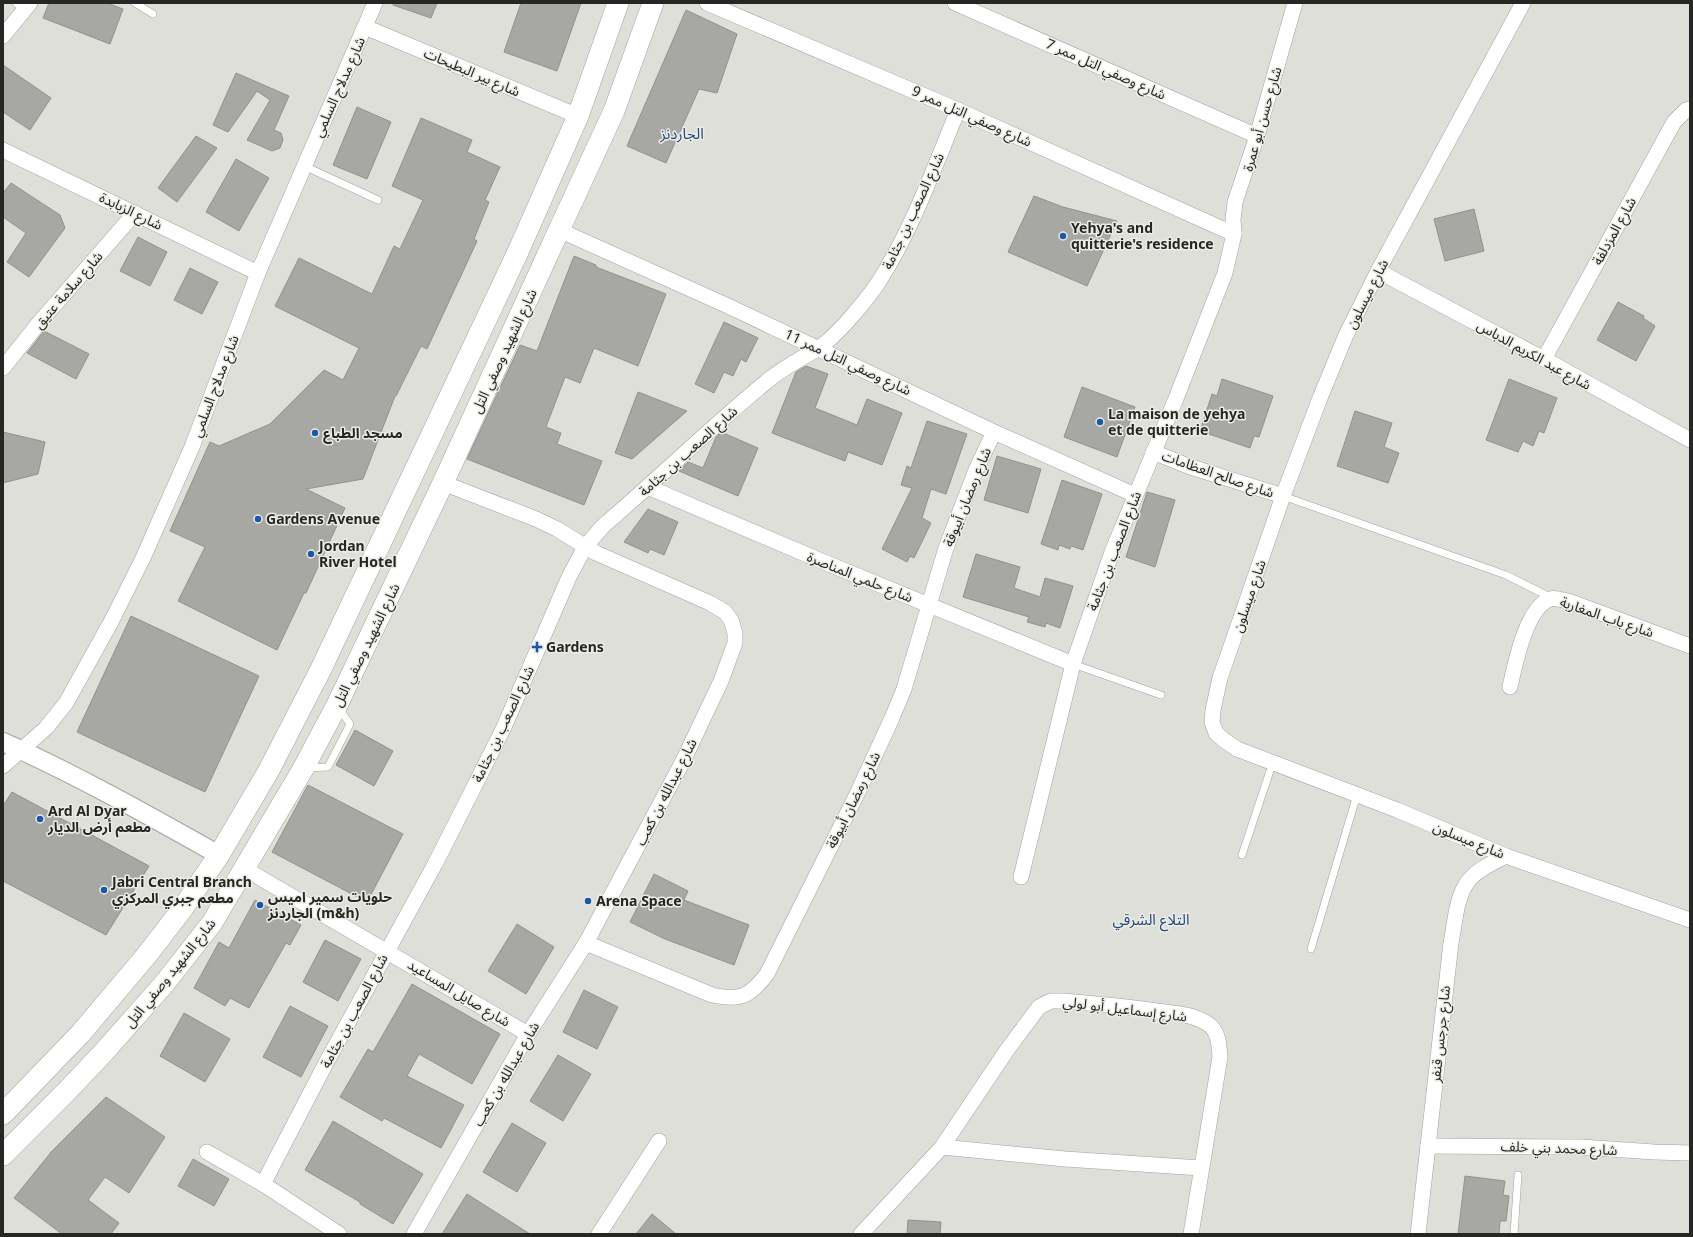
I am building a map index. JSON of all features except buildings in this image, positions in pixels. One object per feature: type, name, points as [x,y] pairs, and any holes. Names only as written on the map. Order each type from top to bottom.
[{"type":"main road","name":"شارع الشهيد وصفي التل","points":[[3,1114],[81,1033],[146,956],[180,912],[219,855],[269,770],[321,669],[462,374],[578,116],[618,3]]},
{"type":"main road","name":"شارع الشهيد وصفي التل","points":[[3,1155],[68,1091],[103,1053],[164,984],[212,923],[245,869],[338,706],[443,483],[614,111],[653,3]]},
{"type":"main road","points":[[81,1033],[103,1053]]},
{"type":"main road","points":[[45,1072],[68,1091]]},
{"type":"street","name":"شارع مدلاج السلمي","points":[[3,766],[46,728],[66,703],[111,622],[143,558],[192,447],[258,273],[375,3]]},
{"type":"street","name":"شارع وصفي التل ممر 9","points":[[707,3],[958,110],[1234,234]]},
{"type":"street","name":"شارع وصفي التل ممر 7","points":[[955,3],[1257,136]]},
{"type":"street","name":"شارع حسن أبو عمرة","points":[[1234,234],[1233,220],[1235,202],[1257,136],[1295,3]]},
{"type":"street","name":"شارع ميسلون","points":[[1523,3],[1378,271],[1335,359],[1283,496],[1220,678],[1212,722],[1216,733],[1237,749],[1357,795],[1506,856],[1690,920]]},
{"type":"street","points":[[3,36],[23,5]]},
{"type":"street","name":"شارع بير البطيحات","points":[[365,27],[578,116]]},
{"type":"street","name":"شارع المزدلفة","points":[[1544,359],[1674,122],[1686,110],[1690,109]]},
{"type":"street","name":"شارع الصعب بن جثامة","points":[[263,1184],[326,1063],[435,864],[476,784],[504,727],[569,577],[585,547],[603,526],[767,381],[801,357],[817,349],[834,335],[847,321],[878,283],[900,243],[923,195],[958,110]]},
{"type":"street","name":"شارع الزبابدة","points":[[3,150],[258,273]]},
{"type":"street","name":"شارع سلامة عتيق","points":[[3,368],[38,324],[135,213]]},
{"type":"street","name":"شارع وصفي التل ممر 11","points":[[560,230],[728,306],[817,349],[854,364],[994,432],[1135,495]]},
{"type":"street","name":"شارع الصعب بن جثامة","points":[[1021,877],[1073,664],[1112,552],[1175,401],[1225,273],[1234,234]]},
{"type":"street","name":"شارع عبد الكريم الدباس","points":[[1378,271],[1544,359],[1690,440]]},
{"type":"street","name":"شارع رمضان أبيوقة","points":[[586,942],[712,995],[729,998],[743,996],[756,989],[767,974],[858,792],[892,718],[904,689],[946,548],[976,470],[994,432]]},
{"type":"street","name":"شارع صالح العظامات","points":[[1153,452],[1195,468],[1283,496]]},
{"type":"street","name":"شارع عبدالله بن كعب","points":[[414,1234],[528,1034],[586,942],[684,759],[731,657],[736,633],[731,620],[725,612],[710,603],[596,553],[543,522],[443,483]]},
{"type":"street","name":"شارع حلمي المناصرة","points":[[648,487],[819,560],[1073,664]]},
{"type":"street","name":"شارع باب المغاربة","points":[[1510,687],[1518,651],[1527,627],[1541,604],[1552,598],[1571,602],[1690,646]]},
{"type":"street","points":[[3,742],[141,811],[219,855]]},
{"type":"street","name":"شارع جرجس قنفر","points":[[1418,1234],[1451,942],[1459,899],[1469,880],[1484,868],[1506,856]]},
{"type":"street","name":"شارع صايل المساعيد","points":[[245,869],[387,950],[528,1034]]},
{"type":"street","name":"شارع إسماعيل أبو لولي","points":[[861,1234],[942,1147],[1007,1050],[1038,1007],[1051,1001],[1064,1001],[1176,1013],[1195,1018],[1209,1024],[1215,1033],[1219,1042],[1220,1057],[1191,1234]]},
{"type":"street","points":[[598,1234],[659,1141]]},
{"type":"street","name":"شارع محمد بني خلف","points":[[1428,1146],[1581,1148],[1690,1153]]},
{"type":"street","points":[[942,1147],[1065,1159],[1201,1168]]},
{"type":"street","points":[[207,1152],[263,1184],[339,1234]]},
{"type":"lane","points":[[135,3],[153,14]]},
{"type":"lane","points":[[304,166],[378,200]]},
{"type":"lane","points":[[1283,496],[1506,575],[1552,598]]},
{"type":"lane","points":[[1073,664],[1161,695]]},
{"type":"lane","points":[[1242,855],[1273,762]]},
{"type":"lane","points":[[1310,949],[1357,795]]},
{"type":"lane","points":[[1514,1234],[1518,1175]]},
{"type":"place","name":"Yehya's and quitterie's residence","points":[[1063,236]]},
{"type":"place","name":"La maison de yehya et de quitterie","points":[[1100,422]]},
{"type":"place","name":"مسجد الطباع","points":[[315,433]]},
{"type":"place","name":"Gardens Avenue","points":[[258,519]]},
{"type":"place","name":"Jordan River Hotel","points":[[311,554]]},
{"type":"place","name":"Gardens","points":[[537,647]]},
{"type":"place","name":"Ard Al Dyar مطعم أرض الديار","points":[[40,819]]},
{"type":"place","name":"Jabri Central Branch مطعم جبري المركزي","points":[[104,890]]},
{"type":"place","name":"Arena Space","points":[[588,901]]},
{"type":"place","name":"حلويات سمير اميس الجاردنز (m&h)","points":[[260,905]]},
{"type":"district","name":"الجاردنز","points":[[682,134]]},
{"type":"district","name":"التلاع الشرقي","points":[[1151,920]]}]
